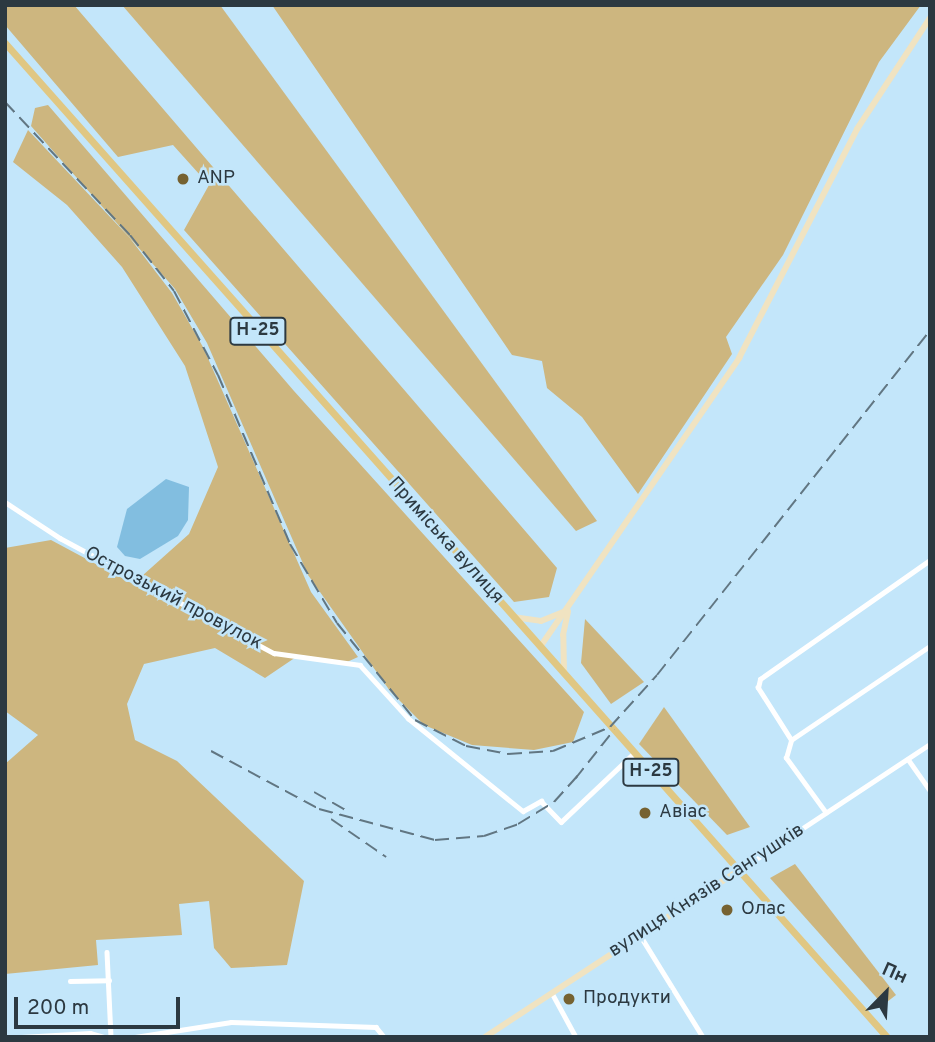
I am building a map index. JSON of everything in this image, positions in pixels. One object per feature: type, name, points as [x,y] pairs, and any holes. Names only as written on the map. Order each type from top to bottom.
[{"type":"main road","points":[[540,647],[739,358],[857,129],[930,18]]},
{"type":"main road","name":"Приміська вулиця","points":[[5,43],[887,1037]]},
{"type":"main road","points":[[513,616],[541,621],[570,607]]},
{"type":"main road","points":[[564,674],[563,635],[570,607]]},
{"type":"main road","name":"вулиця Князів Сангушків","points":[[485,1037],[738,871]]},
{"type":"street","name":"Острозький провулок","points":[[5,502],[60,538],[274,653],[360,666],[408,718],[523,811],[541,801],[561,822],[634,753]]},
{"type":"street","points":[[791,740],[758,688],[763,675],[930,560]]},
{"type":"street","points":[[826,813],[786,758],[791,740],[930,646]]},
{"type":"street","name":"вулиця Князів Сангушків","points":[[738,871],[930,744]]},
{"type":"street","points":[[908,759],[930,790]]},
{"type":"street","points":[[640,935],[703,1037]]},
{"type":"street","points":[[107,952],[111,1037]]},
{"type":"street","points":[[70,981],[109,980]]},
{"type":"street","points":[[552,993],[576,1037]]},
{"type":"street","points":[[135,1037],[231,1022],[376,1027],[384,1037]]},
{"type":"street","points":[[21,1037],[90,1033],[104,1037]]},
{"type":"shaded area","points":[[5,5],[74,5],[557,568],[549,597],[514,602],[184,230],[209,185],[173,145],[118,157],[5,25]]},
{"type":"shaded area","points":[[122,5],[220,5],[597,521],[576,531]]},
{"type":"shaded area","points":[[272,5],[921,5],[879,62],[783,255],[726,337],[732,354],[638,494],[582,417],[547,388],[542,361],[512,355]]},
{"type":"shaded area","points":[[48,105],[294,391],[584,712],[573,742],[534,750],[472,745],[424,725],[390,691],[308,575],[207,343],[175,289],[31,126],[35,108]]},
{"type":"shaded area","points":[[28,130],[129,237],[172,293],[203,347],[311,592],[358,657],[347,662],[299,655],[265,678],[215,648],[144,664],[127,704],[135,740],[177,761],[304,881],[287,965],[231,968],[214,948],[209,901],[179,904],[182,935],[96,940],[98,965],[5,974],[5,764],[38,735],[5,711],[5,548],[51,540],[133,584],[189,534],[218,467],[185,366],[122,267],[67,205],[13,162]]},
{"type":"shaded area","points":[[585,619],[644,682],[611,704],[581,663]]},
{"type":"shaded area","points":[[664,707],[750,827],[727,835],[639,744]]},
{"type":"shaded area","points":[[795,864],[896,995],[883,1005],[770,878]]},
{"type":"water","points":[[166,479],[189,487],[188,520],[178,536],[140,559],[125,556],[117,547],[127,509]]},
{"type":"railway","points":[[5,102],[130,235],[174,291],[218,375],[290,544],[337,623],[415,720],[466,746],[508,754],[553,751],[610,727],[657,675],[930,330]]},
{"type":"railway","points":[[575,779],[614,730]]},
{"type":"railway","points":[[211,751],[319,809],[435,840],[484,836],[518,824],[554,802],[581,772]]},
{"type":"railway","points":[[314,792],[349,812]]},
{"type":"railway","points":[[331,819],[386,857]]},
{"type":"place","name":"ANP","points":[[183,179]]},
{"type":"place","name":"Авіас","points":[[645,813]]},
{"type":"place","name":"Олас","points":[[727,910]]},
{"type":"place","name":"Продукти","points":[[569,999]]}]
